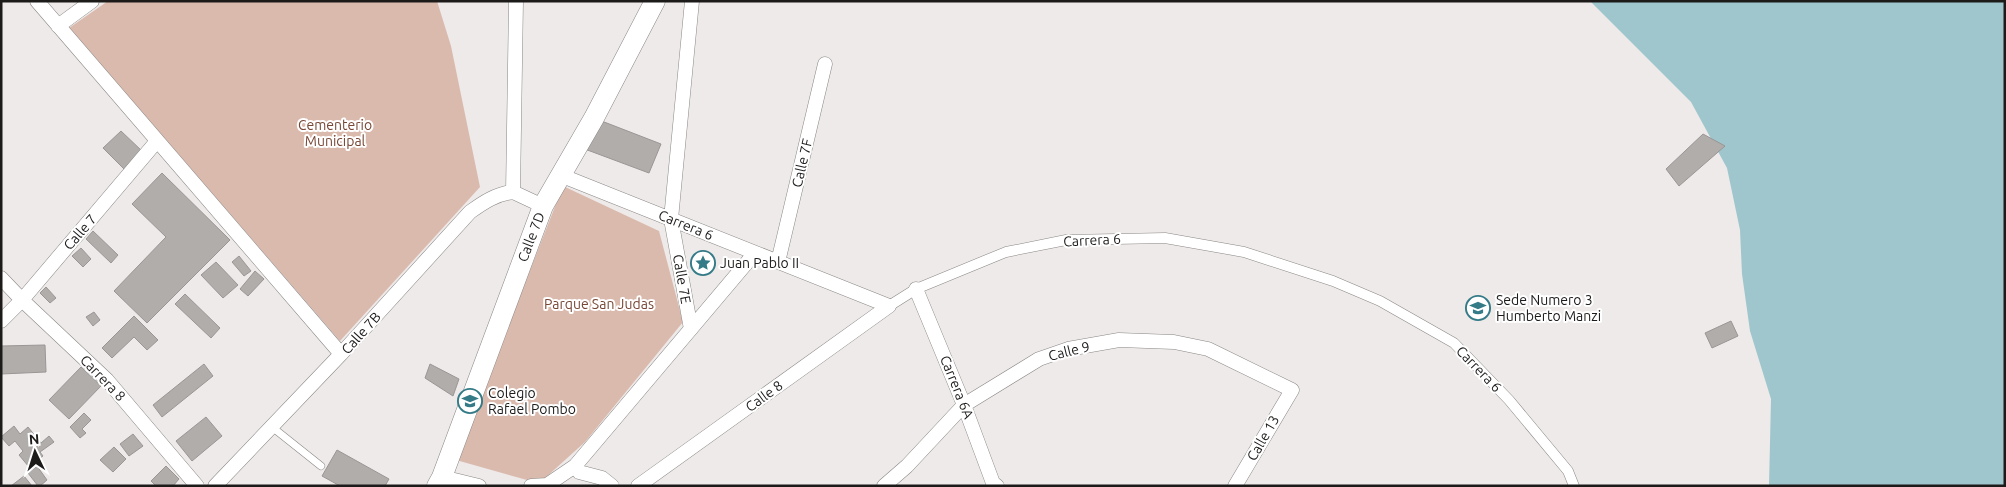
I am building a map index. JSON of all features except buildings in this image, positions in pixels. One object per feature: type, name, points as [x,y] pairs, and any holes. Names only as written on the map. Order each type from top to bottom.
[{"type":"main road","name":"Calle 7D","points":[[439,481],[543,206],[594,118],[655,1]]},
{"type":"street","points":[[37,1],[341,354]]},
{"type":"street","points":[[58,26],[92,1]]},
{"type":"street","points":[[516,1],[513,192],[543,206]]},
{"type":"street","name":"Calle 7E","points":[[691,329],[671,219],[692,1]]},
{"type":"street","name":"Calle 7F","points":[[778,262],[825,64]]},
{"type":"street","name":"Calle 7","points":[[1,321],[22,300],[158,141]]},
{"type":"street","name":"Carrera 6","points":[[560,175],[889,306],[916,288],[1006,252],[1066,240],[1165,238],[1244,252],[1333,280],[1380,301],[1454,343],[1515,407],[1568,471],[1574,486]]},
{"type":"street","name":"Calle 7B","points":[[215,486],[341,354],[470,212],[486,200],[502,193],[513,192]]},
{"type":"street","points":[[578,475],[691,329],[755,253]]},
{"type":"street","name":"Carrera 8","points":[[1,278],[107,380],[197,486]]},
{"type":"street","name":"Carrera 6A","points":[[916,288],[964,404],[993,483],[997,486]]},
{"type":"street","name":"Calle 8","points":[[638,486],[889,306]]},
{"type":"street","name":"Calle 9","points":[[884,486],[907,466],[964,404],[1039,359],[1068,349],[1119,340],[1174,342],[1208,350],[1292,390]]},
{"type":"street","name":"Calle 13","points":[[1235,486],[1292,390]]},
{"type":"street","points":[[530,486],[547,485],[578,475],[602,478],[612,486]]},
{"type":"street","points":[[439,481],[479,486]]},
{"type":"lane","points":[[272,427],[321,466]]},
{"type":"green space","name":"Cementerio Municipal","points":[[108,1],[437,1],[451,46],[480,187],[340,341],[69,28]]},
{"type":"green space","name":"Parque San Judas","points":[[563,186],[659,231],[683,322],[585,442],[544,479],[527,480],[456,460]]},
{"type":"water","points":[[1590,1],[2005,1],[2005,486],[1769,486],[1771,399],[1750,331],[1742,274],[1740,230],[1727,168],[1691,102]]},
{"type":"place","name":"Juan Pablo II","points":[[703,263]]},
{"type":"place","name":"Sede Numero 3 Humberto Manzi","points":[[1478,308]]},
{"type":"place","name":"Colegio Rafael Pombo","points":[[470,401]]}]
